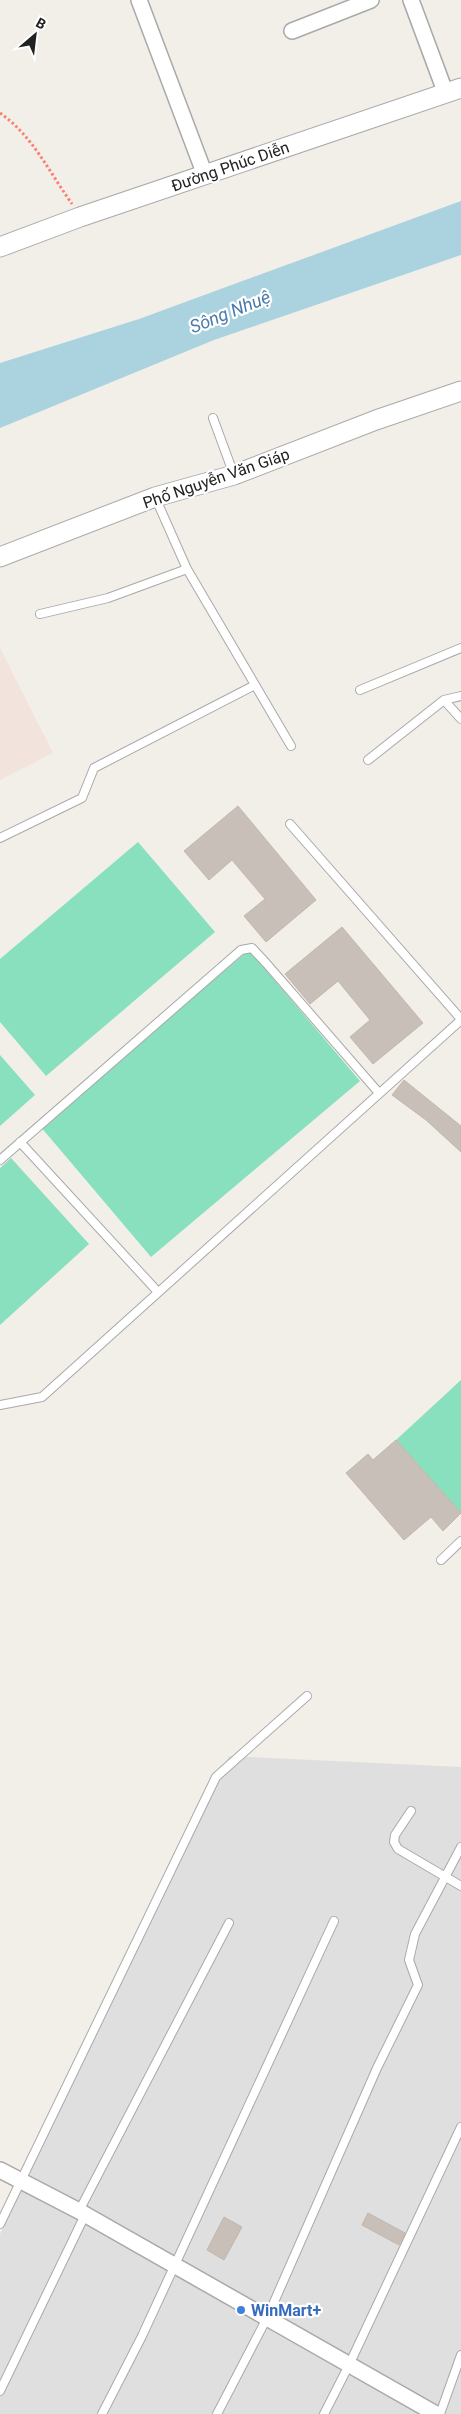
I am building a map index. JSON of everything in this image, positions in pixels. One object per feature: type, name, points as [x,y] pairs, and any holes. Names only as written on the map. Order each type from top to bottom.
[{"type":"street","points":[[139,0],[205,175]]},
{"type":"street","points":[[292,31],[371,0]]},
{"type":"street","points":[[411,0],[454,91]]},
{"type":"street","name":"Đường Phúc Diễn","points":[[0,246],[80,217],[454,91]]},
{"type":"street","name":"Phố Nguyễn Văn Giáp","points":[[0,557],[155,497],[234,475],[376,420],[461,391]]},
{"type":"street","points":[[0,2170],[82,2213],[436,2414]]},
{"type":"lane","points":[[213,418],[234,475]]},
{"type":"lane","points":[[155,497],[187,569],[291,746]]},
{"type":"lane","points":[[40,614],[108,598],[187,569]]},
{"type":"lane","points":[[360,690],[461,648]]},
{"type":"lane","points":[[0,838],[82,798],[94,768],[255,685]]},
{"type":"lane","points":[[368,760],[444,700],[461,696]]},
{"type":"lane","points":[[444,700],[461,719]]},
{"type":"lane","points":[[0,1405],[42,1397],[461,1019],[290,824]]},
{"type":"lane","points":[[0,1160],[241,950],[252,948],[380,1092]]},
{"type":"lane","points":[[20,1142],[158,1292]]},
{"type":"lane","points":[[441,1560],[461,1541]]},
{"type":"lane","points":[[0,2224],[216,1777],[308,1696]]},
{"type":"lane","points":[[411,1811],[395,1836],[394,1842],[406,1854],[461,1886]]},
{"type":"lane","points":[[217,2414],[267,2318],[377,2068],[418,1985],[409,1960],[415,1934],[461,1847]]},
{"type":"lane","points":[[102,2414],[142,2336],[334,1921]]},
{"type":"lane","points":[[0,2391],[82,2213],[229,1923]]},
{"type":"lane","points":[[324,2414],[461,2127]]},
{"type":"lane","points":[[440,2414],[461,2355]]},
{"type":"path","points":[[0,113],[15,123],[49,168],[80,217]]},
{"type":"shaded area","points":[[0,648],[53,753],[0,780]]},
{"type":"shaded area","points":[[229,1756],[461,1767],[461,2414],[0,2414],[0,2234]]},
{"type":"green space","points":[[138,842],[215,932],[46,1076],[0,1022],[0,959]]},
{"type":"green space","points":[[249,950],[360,1081],[151,1257],[40,1126]]},
{"type":"green space","points":[[0,1055],[35,1095],[0,1126]]},
{"type":"green space","points":[[11,1158],[89,1244],[0,1325],[0,1168]]},
{"type":"green space","points":[[461,1380],[461,1513],[396,1440]]},
{"type":"water","name":"Sông Nhuệ","points":[[461,201],[461,255],[214,340],[0,428],[0,363],[139,319]]},
{"type":"building","points":[[238,806],[316,900],[266,942],[244,916],[265,899],[232,860],[209,880],[184,851]]},
{"type":"building","points":[[342,927],[423,1023],[373,1064],[350,1037],[370,1020],[338,981],[310,1004],[285,974]]},
{"type":"building","points":[[404,1080],[461,1126],[461,1152],[426,1120],[392,1095]]},
{"type":"building","points":[[396,1440],[461,1513],[443,1531],[431,1517],[404,1540],[346,1473],[368,1454],[373,1460]]},
{"type":"building","points":[[368,2213],[405,2233],[399,2245],[362,2225]]},
{"type":"building","points":[[224,2217],[242,2227],[224,2260],[207,2250]]},
{"type":"place","name":"WinMart+","points":[[241,2310]]}]
